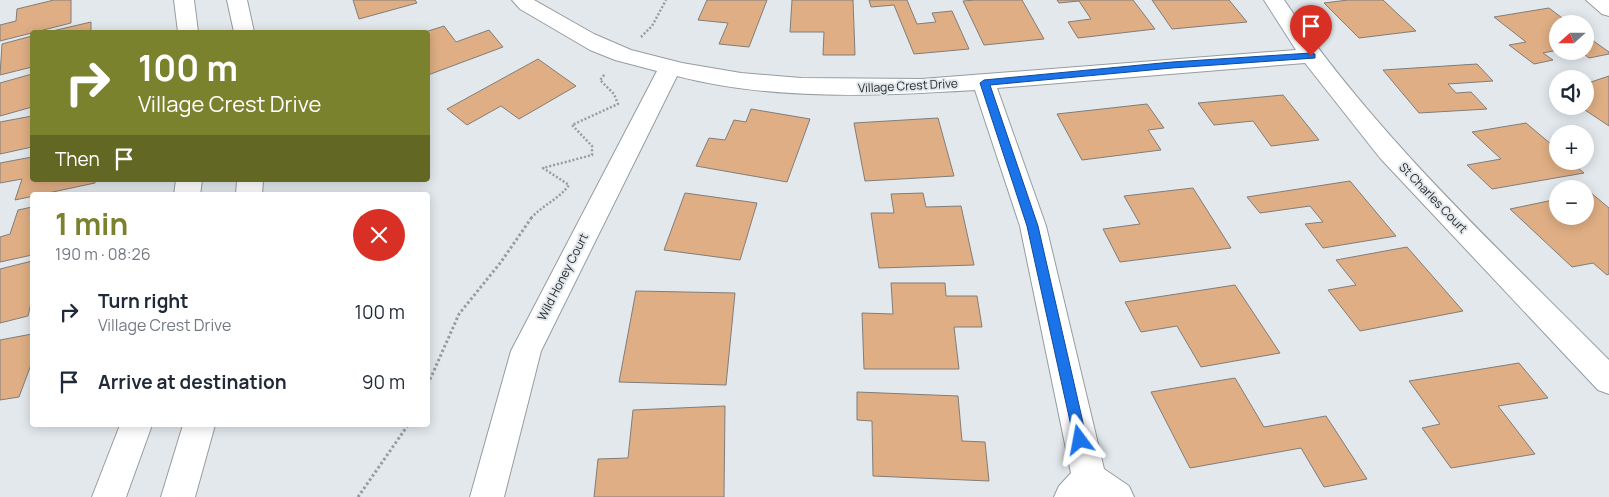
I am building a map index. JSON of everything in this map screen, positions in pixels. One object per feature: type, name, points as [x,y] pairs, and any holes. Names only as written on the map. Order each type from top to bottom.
[{"type":"street","points":[[184,0],[188,30]]},
{"type":"street","points":[[237,0],[244,30]]},
{"type":"street","name":"Village Crest Drive","points":[[522,0],[526,5],[622,54],[670,68],[783,85],[849,89],[984,83],[1172,65],[1311,56]]},
{"type":"street","name":"St Charles Court","points":[[1274,0],[1311,56],[1389,152],[1609,381]]},
{"type":"street","points":[[1596,0],[1609,10]]},
{"type":"street","name":"Wild Honey Court","points":[[487,497],[526,351],[670,68]]},
{"type":"street","points":[[984,83],[1032,226],[1080,488],[1117,497]]},
{"type":"street","points":[[110,497],[135,427]]},
{"type":"street","points":[[178,497],[199,427]]},
{"type":"path","points":[[430,379],[459,314],[501,262],[533,216],[561,196],[569,185],[542,168],[592,155],[592,146],[572,125],[618,104],[614,94],[600,80],[622,54],[652,26],[666,0]]},
{"type":"path","points":[[358,497],[407,427]]},
{"type":"building","points":[[54,0],[71,0],[71,23],[43,30],[30,30],[30,33],[0,41],[0,25],[16,21],[17,9]]},
{"type":"building","points":[[353,0],[415,0],[417,3],[359,19]]},
{"type":"building","points":[[707,0],[767,0],[749,47],[719,44],[728,23],[698,20]]},
{"type":"building","points":[[792,0],[853,0],[855,55],[823,55],[824,32],[790,32]]},
{"type":"building","points":[[869,0],[907,0],[917,24],[936,22],[932,13],[952,11],[969,49],[914,54],[894,5],[871,7]]},
{"type":"building","points":[[1022,0],[1044,39],[984,45],[963,1]]},
{"type":"building","points":[[1057,0],[1133,0],[1155,29],[1078,38],[1068,22],[1091,19],[1079,1],[1059,3]]},
{"type":"building","points":[[1152,0],[1229,0],[1247,22],[1172,29]]},
{"type":"building","points":[[1348,0],[1383,0],[1416,31],[1359,38],[1324,3]]},
{"type":"building","points":[[1549,8],[1558,15],[1549,15],[1549,52],[1543,53],[1549,57],[1549,60],[1553,60],[1534,64],[1509,45],[1526,42],[1494,17]]},
{"type":"building","points":[[91,22],[91,30],[57,30]]},
{"type":"building","points":[[444,26],[456,42],[489,30],[503,47],[430,74],[430,30]]},
{"type":"building","points":[[30,37],[30,68],[0,75],[2,44]]},
{"type":"building","points":[[1594,41],[1609,52],[1609,54],[1594,57]]},
{"type":"building","points":[[538,59],[576,86],[519,119],[501,106],[467,125],[447,109]]},
{"type":"building","points":[[1477,64],[1493,81],[1448,84],[1456,93],[1471,92],[1487,109],[1419,113],[1383,70]]},
{"type":"building","points":[[30,75],[30,108],[0,116],[0,83]]},
{"type":"building","points":[[1609,76],[1609,126],[1592,115],[1594,81]]},
{"type":"building","points":[[1283,95],[1319,140],[1271,146],[1253,121],[1214,125],[1198,103]]},
{"type":"building","points":[[1147,104],[1164,128],[1148,130],[1161,150],[1082,160],[1057,114]]},
{"type":"building","points":[[751,109],[810,119],[787,182],[696,166],[709,138],[725,140],[734,120],[746,122]]},
{"type":"building","points":[[30,116],[30,147],[0,154],[0,122]]},
{"type":"building","points":[[938,118],[954,176],[865,181],[854,123]]},
{"type":"building","points":[[1526,123],[1549,142],[1549,170],[1580,170],[1584,173],[1492,189],[1467,165],[1501,159],[1472,132]]},
{"type":"building","points":[[30,157],[30,182],[95,183],[53,192],[30,192],[30,197],[15,200],[22,179],[0,183],[0,163]]},
{"type":"building","points":[[1350,181],[1396,236],[1323,248],[1305,224],[1323,222],[1310,206],[1260,213],[1247,197]]},
{"type":"building","points":[[1193,188],[1231,248],[1120,262],[1103,229],[1140,224],[1124,196]]},
{"type":"building","points":[[685,193],[757,203],[740,260],[664,250]]},
{"type":"building","points":[[923,193],[926,207],[961,206],[974,265],[879,268],[871,213],[894,213],[891,194]]},
{"type":"building","points":[[1594,195],[1609,208],[1609,274],[1607,275],[1593,263],[1572,267],[1510,209],[1549,201],[1549,225],[1594,225]]},
{"type":"building","points":[[30,207],[30,255],[0,262],[0,237],[10,234],[18,210]]},
{"type":"building","points":[[1407,247],[1463,311],[1360,331],[1328,290],[1356,285],[1336,260]]},
{"type":"building","points":[[30,262],[30,308],[28,316],[0,323],[0,269]]},
{"type":"building","points":[[891,283],[945,283],[946,296],[977,296],[982,327],[954,327],[959,369],[864,369],[862,313],[893,314]]},
{"type":"building","points":[[1235,285],[1280,353],[1201,367],[1177,326],[1141,332],[1125,302]]},
{"type":"building","points":[[636,291],[735,293],[726,385],[619,382]]},
{"type":"building","points":[[30,334],[30,367],[19,397],[0,400],[0,340]]},
{"type":"building","points":[[1519,363],[1548,398],[1498,406],[1535,454],[1451,468],[1422,428],[1440,424],[1409,381]]},
{"type":"building","points":[[1235,378],[1264,427],[1326,416],[1367,479],[1324,487],[1301,448],[1190,468],[1151,392]]},
{"type":"building","points":[[857,392],[958,396],[962,441],[985,442],[989,481],[873,476],[872,421],[857,420]]},
{"type":"building","points":[[725,406],[724,497],[594,497],[598,459],[628,458],[633,410]]},
{"type":"route","points":[[1080,440],[1032,226],[984,83],[1172,65],[1311,56]]}]
